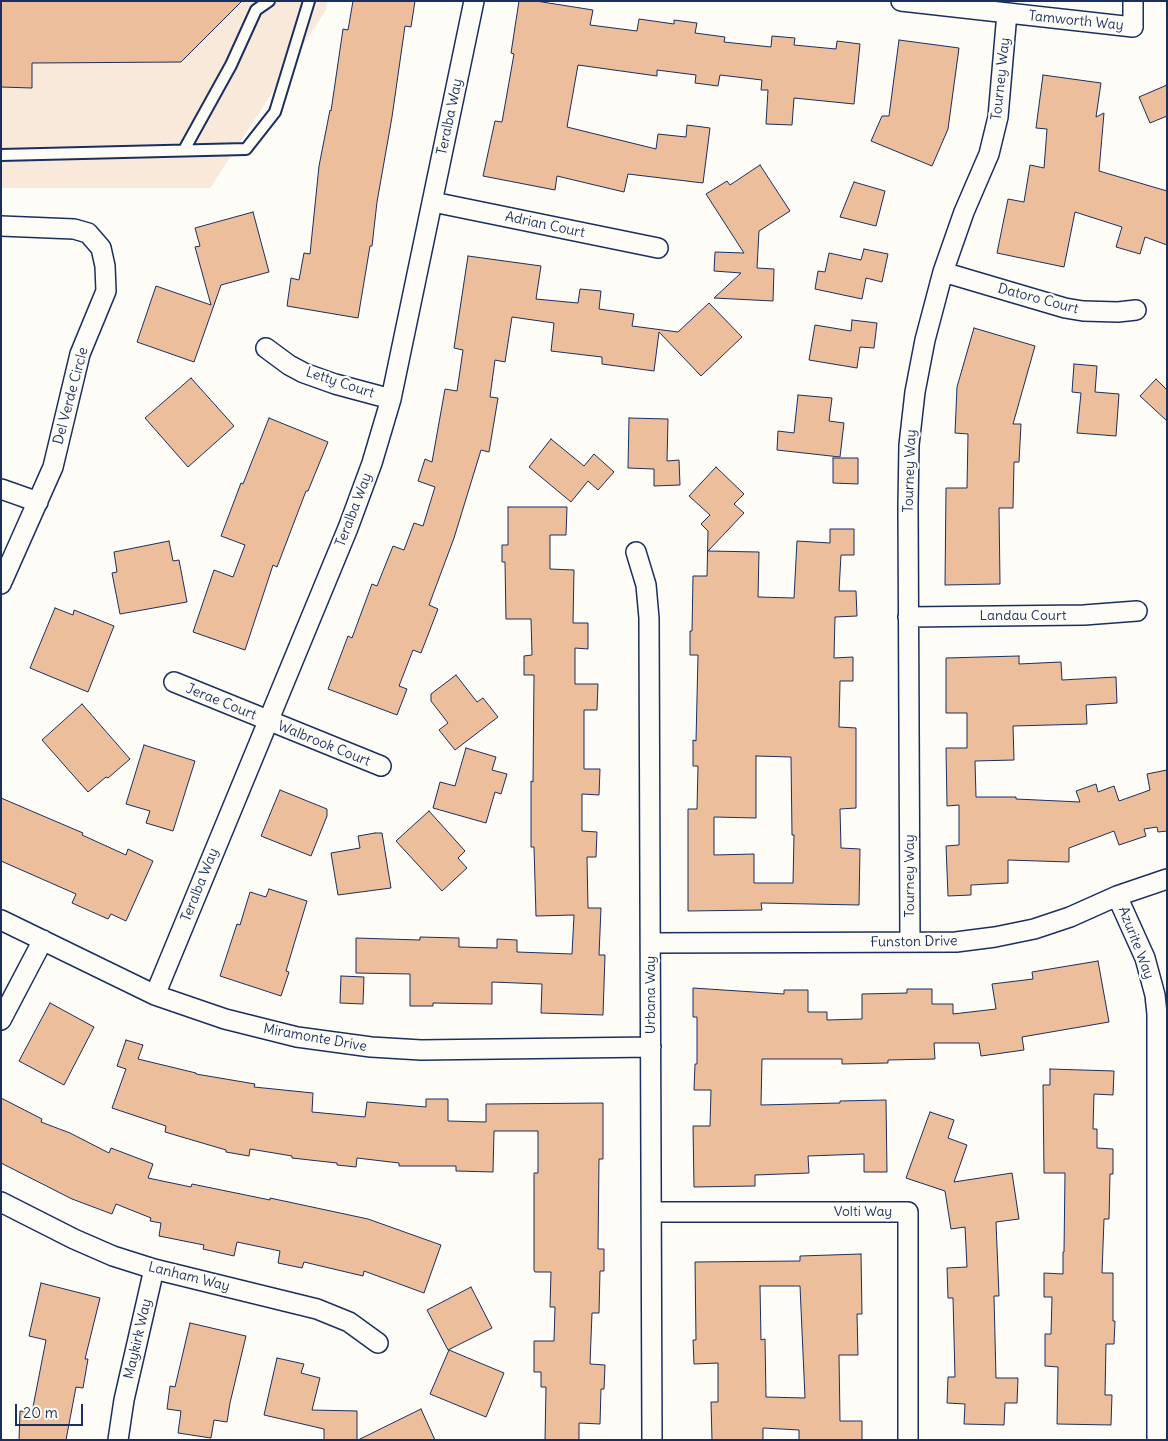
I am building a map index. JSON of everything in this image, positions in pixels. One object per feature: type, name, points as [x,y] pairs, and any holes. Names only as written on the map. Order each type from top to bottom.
[{"type":"street","name":"Teralba Way","points":[[155,995],[348,528],[372,463],[390,399],[474,1]]},
{"type":"street","name":"Tamworth Way","points":[[901,1],[1132,27],[1132,1]]},
{"type":"street","name":"Tourney Way","points":[[910,942],[909,445],[915,392],[925,340],[942,272],[964,212],[989,154],[998,117],[1007,13]]},
{"type":"street","name":"Adrian Court","points":[[433,202],[658,248]]},
{"type":"street","name":"Del Verde Circle","points":[[1,226],[74,229],[88,233],[101,248],[106,291],[80,354],[53,467],[1,584]]},
{"type":"street","name":"Datoro Court","points":[[942,272],[1065,308],[1091,312],[1136,310]]},
{"type":"street","name":"Letty Court","points":[[266,348],[289,365],[304,373],[335,384],[390,399]]},
{"type":"street","points":[[1,488],[38,502]]},
{"type":"street","name":"Urbana Way","points":[[636,552],[646,585],[649,618],[652,1440]]},
{"type":"street","name":"Landau Court","points":[[908,616],[1084,615],[1137,611]]},
{"type":"street","name":"Jerae Court","points":[[174,682],[268,721]]},
{"type":"street","name":"Walbrook Court","points":[[268,721],[381,766]]},
{"type":"street","name":"Funston Drive","points":[[651,943],[956,942],[1034,929],[1070,917],[1117,896],[1167,879]]},
{"type":"street","name":"Azurite Way","points":[[1117,896],[1145,958],[1155,995],[1157,1014],[1157,1440]]},
{"type":"street","name":"Miramonte Drive","points":[[1,920],[155,995],[224,1020],[297,1038],[371,1048],[421,1050],[651,1048]]},
{"type":"street","points":[[1,1020],[43,940]]},
{"type":"street","name":"Lanham Way","points":[[1,1202],[74,1239],[113,1256],[154,1269],[317,1309],[350,1322],[378,1343]]},
{"type":"street","name":"Volti Way","points":[[652,1212],[908,1212],[908,1440]]},
{"type":"street","name":"Maykirk Way","points":[[118,1440],[124,1400],[154,1269]]},
{"type":"lane","points":[[184,150],[231,65],[256,10],[269,1]]},
{"type":"lane","points":[[1,155],[246,149],[275,112],[309,1]]},
{"type":"shaded area","points":[[1,1],[327,1],[326,10],[210,188],[1,188]]},
{"type":"building","points":[[1,1],[242,1],[181,62],[32,63],[32,88],[1,87]]},
{"type":"building","points":[[353,1],[415,1],[411,27],[405,26],[377,202],[372,246],[370,246],[358,318],[287,306],[291,278],[299,280],[304,253],[310,254],[319,166],[331,111],[343,29],[348,30]]},
{"type":"building","points":[[519,1],[536,1],[593,10],[590,25],[637,31],[639,19],[674,24],[674,20],[697,23],[695,33],[725,37],[724,42],[771,47],[772,36],[795,38],[794,45],[836,49],[837,41],[860,44],[854,104],[794,98],[792,125],[766,124],[768,90],[761,90],[762,80],[720,75],[718,86],[695,83],[696,75],[657,70],[657,76],[578,65],[567,127],[656,149],[658,134],[686,137],[687,125],[710,128],[703,183],[628,174],[624,192],[557,176],[555,190],[483,176],[495,121],[502,122],[514,54],[511,53]]},
{"type":"building","points":[[899,40],[959,48],[948,129],[932,166],[871,141],[882,116],[889,116]]},
{"type":"building","points":[[1043,75],[1101,83],[1096,117],[1104,113],[1099,171],[1167,191],[1167,245],[1145,237],[1140,254],[1116,247],[1122,227],[1075,212],[1064,267],[997,253],[1008,199],[1024,202],[1030,165],[1044,168],[1047,129],[1036,128]]},
{"type":"building","points":[[1167,85],[1167,116],[1150,123],[1139,97]]},
{"type":"building","points":[[760,165],[790,211],[759,231],[757,268],[774,269],[773,301],[714,298],[741,273],[714,271],[715,252],[744,253],[706,194],[727,181],[730,185]]},
{"type":"building","points":[[854,182],[885,191],[876,226],[840,217]]},
{"type":"building","points":[[253,212],[269,272],[221,285],[194,362],[137,342],[156,286],[211,305],[195,247],[200,246],[195,228]]},
{"type":"building","points":[[864,249],[888,254],[882,282],[866,278],[862,299],[815,289],[818,271],[825,272],[829,253],[861,260]]},
{"type":"building","points":[[468,256],[541,266],[536,299],[578,303],[580,289],[601,291],[599,309],[634,314],[632,326],[678,332],[709,303],[742,337],[701,376],[659,332],[654,371],[602,364],[602,357],[551,351],[554,323],[512,317],[505,362],[495,360],[490,397],[498,398],[489,452],[481,450],[454,538],[429,605],[438,609],[421,653],[413,650],[399,686],[407,689],[397,715],[328,689],[348,636],[352,638],[372,584],[377,586],[393,546],[404,550],[414,523],[423,526],[435,487],[418,481],[425,459],[432,462],[445,389],[457,391],[463,350],[454,348]]},
{"type":"building","points":[[852,320],[877,323],[874,348],[860,347],[857,368],[809,360],[815,325],[851,331]]},
{"type":"building","points":[[974,328],[1035,346],[1013,424],[1021,424],[1019,462],[1014,462],[1013,508],[999,508],[1000,584],[945,585],[946,488],[967,488],[968,434],[955,433],[957,387]]},
{"type":"building","points":[[1074,364],[1097,366],[1095,392],[1119,394],[1116,436],[1077,433],[1081,393],[1072,392]]},
{"type":"building","points":[[191,378],[234,426],[188,467],[145,418]]},
{"type":"building","points":[[1156,379],[1167,390],[1167,421],[1140,396]]},
{"type":"building","points":[[798,395],[832,398],[829,421],[844,423],[840,457],[777,450],[778,431],[794,433]]},
{"type":"building","points":[[269,418],[328,442],[308,491],[306,491],[277,567],[273,565],[245,650],[193,632],[214,570],[233,577],[245,545],[221,536]]},
{"type":"building","points":[[629,418],[668,419],[667,461],[679,460],[680,485],[654,486],[654,469],[628,468]]},
{"type":"building","points":[[551,439],[584,466],[594,454],[614,472],[598,490],[588,481],[571,502],[529,467]]},
{"type":"building","points":[[833,458],[858,458],[858,484],[833,483]]},
{"type":"building","points":[[716,467],[744,494],[734,504],[744,513],[708,551],[759,552],[758,597],[794,598],[797,541],[830,543],[830,529],[854,529],[854,555],[841,555],[839,591],[856,591],[857,616],[835,617],[834,658],[853,657],[853,681],[840,681],[839,727],[856,728],[856,808],[840,809],[841,848],[860,849],[859,905],[761,903],[762,910],[688,911],[688,809],[697,809],[698,766],[693,766],[693,740],[696,741],[698,655],[690,655],[693,576],[707,576],[708,531],[701,524],[710,515],[689,496]],"holes":[[[756,756],[791,757],[792,835],[794,835],[793,883],[754,883],[754,854],[714,855],[714,817],[756,818]]]},
{"type":"building","points":[[508,507],[567,507],[566,535],[550,535],[550,569],[574,570],[573,623],[588,623],[588,649],[575,648],[575,684],[598,684],[597,710],[584,710],[584,769],[600,769],[599,795],[582,794],[582,831],[597,832],[596,857],[587,857],[588,908],[601,908],[599,955],[605,955],[603,1015],[541,1013],[542,984],[492,982],[492,1004],[433,1003],[433,1006],[410,1006],[410,974],[356,973],[356,938],[420,940],[420,937],[459,938],[459,947],[497,948],[497,939],[517,940],[517,952],[572,954],[574,915],[536,916],[534,847],[531,847],[534,675],[524,675],[524,656],[532,655],[531,619],[506,619],[505,562],[502,562],[502,545],[508,545]]},
{"type":"building","points":[[169,541],[173,561],[179,560],[187,602],[120,614],[112,573],[117,572],[114,552]]},
{"type":"building","points":[[55,608],[73,615],[74,610],[114,626],[88,692],[30,668]]},
{"type":"building","points":[[1019,656],[1019,664],[1061,662],[1062,680],[1116,677],[1117,703],[1086,705],[1087,724],[1013,726],[1014,760],[975,761],[976,797],[1016,797],[1016,799],[1080,802],[1076,791],[1096,784],[1098,792],[1114,786],[1119,801],[1150,790],[1147,774],[1167,770],[1167,831],[1158,832],[1157,827],[1144,829],[1146,836],[1119,845],[1114,831],[1069,848],[1069,862],[1008,860],[1008,883],[971,885],[971,895],[948,896],[946,846],[959,845],[959,805],[947,806],[946,748],[967,748],[967,713],[946,713],[946,658]]},
{"type":"building","points":[[456,675],[477,702],[483,698],[498,717],[455,750],[439,730],[448,723],[431,701],[431,694]]},
{"type":"building","points":[[82,704],[130,759],[88,792],[42,740]]},
{"type":"building","points":[[144,745],[195,761],[173,831],[146,823],[150,811],[126,804]]},
{"type":"building","points":[[466,748],[496,757],[492,770],[507,774],[501,794],[495,792],[486,823],[433,808],[440,782],[455,786]]},
{"type":"building","points":[[280,790],[327,809],[327,816],[311,856],[261,836]]},
{"type":"building","points":[[1,798],[83,833],[82,835],[126,855],[128,849],[153,861],[126,921],[111,914],[108,919],[72,903],[76,894],[1,861]]},
{"type":"building","points":[[429,811],[465,851],[458,858],[467,868],[442,891],[396,841]]},
{"type":"building","points":[[382,833],[391,888],[338,895],[331,853],[360,848],[358,836]]},
{"type":"building","points":[[269,889],[307,901],[286,971],[289,972],[281,996],[220,976],[237,924],[240,925],[250,892],[266,897]]},
{"type":"building","points":[[1098,961],[1109,1022],[1022,1037],[1024,1050],[981,1056],[979,1043],[934,1043],[935,1059],[888,1060],[888,1063],[842,1064],[842,1059],[762,1059],[761,1105],[886,1100],[887,1172],[864,1172],[864,1154],[808,1156],[809,1173],[755,1175],[755,1186],[694,1187],[693,1126],[710,1126],[711,1090],[694,1090],[695,1064],[697,1064],[697,1017],[693,1017],[693,988],[784,994],[784,990],[808,990],[808,1012],[827,1012],[827,1020],[862,1019],[862,994],[907,993],[907,989],[932,989],[932,1004],[953,1004],[953,1014],[996,1009],[992,984],[1033,979],[1032,972]]},
{"type":"building","points":[[341,976],[364,977],[363,1004],[340,1003]]},
{"type":"building","points":[[50,1003],[94,1027],[64,1085],[19,1061]]},
{"type":"building","points":[[126,1040],[143,1045],[138,1059],[196,1074],[255,1084],[254,1087],[313,1093],[312,1112],[365,1117],[367,1102],[426,1107],[426,1099],[448,1099],[448,1121],[486,1122],[486,1104],[603,1103],[603,1159],[599,1159],[598,1249],[604,1249],[604,1271],[600,1271],[599,1313],[592,1313],[590,1364],[605,1365],[604,1389],[601,1389],[600,1424],[579,1423],[579,1440],[545,1440],[546,1387],[541,1387],[541,1372],[534,1372],[534,1341],[554,1341],[555,1307],[550,1307],[551,1272],[535,1272],[534,1270],[534,1173],[538,1173],[538,1131],[494,1131],[493,1172],[456,1171],[456,1166],[399,1166],[399,1163],[357,1158],[356,1167],[292,1158],[292,1156],[250,1149],[249,1156],[226,1152],[226,1150],[165,1132],[166,1126],[112,1108],[126,1069],[117,1066]]},
{"type":"building","points":[[1050,1069],[1114,1071],[1113,1095],[1094,1094],[1093,1129],[1097,1129],[1097,1148],[1113,1149],[1113,1174],[1110,1174],[1109,1219],[1104,1219],[1102,1273],[1113,1273],[1114,1344],[1106,1344],[1105,1395],[1112,1395],[1111,1425],[1057,1424],[1058,1367],[1045,1366],[1045,1334],[1051,1334],[1052,1297],[1044,1297],[1044,1273],[1063,1274],[1064,1252],[1065,1173],[1044,1173],[1043,1085],[1050,1085]]},
{"type":"building","points":[[1,1098],[42,1119],[41,1122],[70,1133],[109,1153],[111,1148],[153,1164],[148,1178],[191,1187],[192,1184],[270,1200],[270,1198],[368,1219],[441,1245],[424,1293],[364,1271],[363,1276],[304,1262],[302,1268],[278,1263],[280,1251],[237,1242],[234,1256],[203,1249],[204,1245],[159,1236],[161,1223],[150,1221],[151,1218],[116,1204],[112,1214],[72,1199],[1,1163]]},
{"type":"building","points":[[930,1112],[954,1120],[948,1138],[967,1145],[954,1182],[1012,1173],[1019,1219],[996,1222],[999,1296],[994,1296],[996,1378],[1018,1378],[1017,1403],[1005,1403],[1004,1425],[964,1424],[965,1404],[947,1403],[948,1377],[955,1377],[953,1298],[948,1298],[947,1268],[967,1267],[965,1227],[951,1229],[945,1191],[906,1178]]},
{"type":"building","points":[[861,1254],[862,1314],[857,1314],[858,1355],[839,1355],[840,1421],[862,1421],[862,1440],[799,1440],[799,1430],[763,1428],[763,1440],[712,1440],[711,1402],[718,1402],[718,1363],[694,1364],[693,1340],[696,1340],[695,1262],[800,1261],[800,1256]],"holes":[[[760,1286],[800,1286],[805,1398],[766,1397],[765,1339],[761,1340]]]},
{"type":"building","points":[[41,1283],[100,1298],[85,1359],[88,1359],[83,1388],[76,1387],[66,1440],[19,1440],[20,1411],[32,1412],[46,1340],[29,1336]]},
{"type":"building","points":[[471,1287],[492,1328],[448,1350],[427,1310]]},
{"type":"building","points":[[190,1323],[246,1336],[227,1422],[214,1420],[211,1438],[178,1433],[181,1411],[167,1409],[170,1386],[175,1387]]},
{"type":"building","points":[[449,1350],[504,1373],[486,1417],[430,1394]]},
{"type":"building","points":[[277,1358],[304,1364],[301,1373],[320,1378],[312,1410],[357,1411],[357,1440],[324,1440],[324,1429],[264,1415]]},
{"type":"building","points":[[421,1409],[435,1440],[358,1440]]}]
